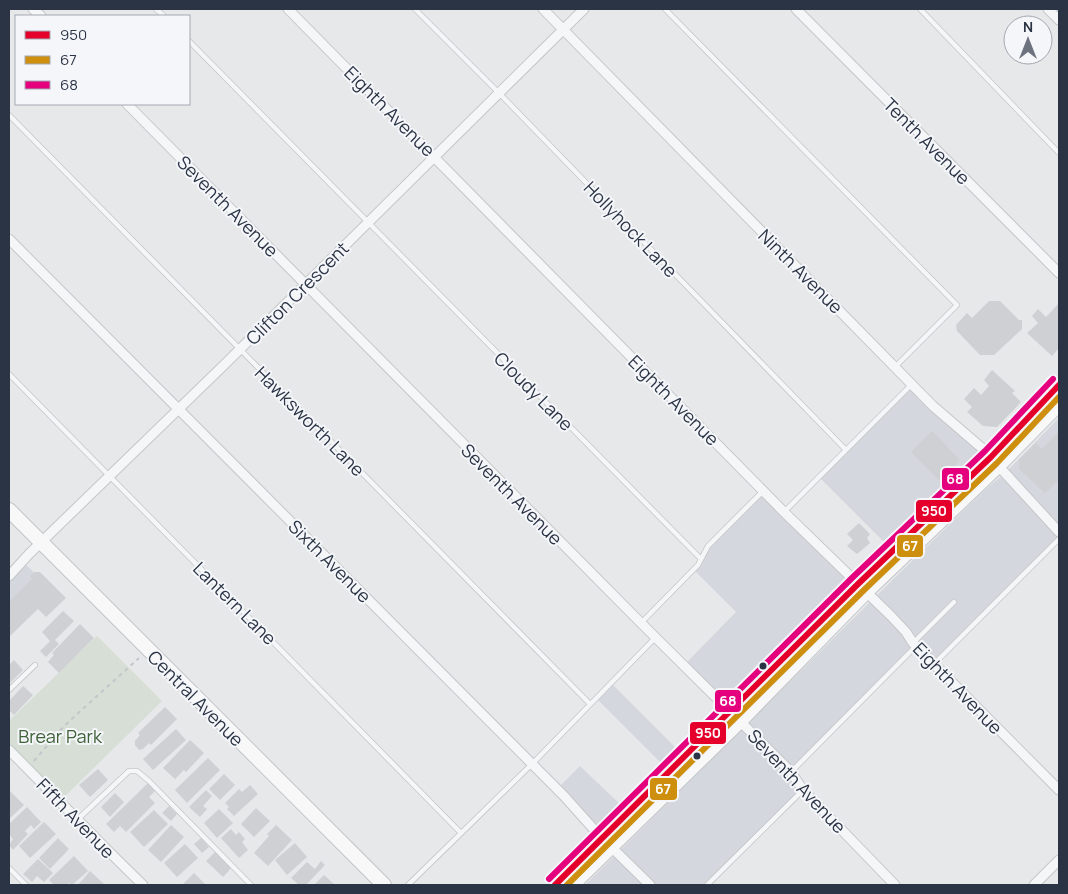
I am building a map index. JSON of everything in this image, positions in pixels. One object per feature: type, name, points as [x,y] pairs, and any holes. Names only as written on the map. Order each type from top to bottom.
[{"type":"main road","points":[[995,461],[1036,408],[1059,384]]},
{"type":"main road","points":[[572,885],[607,843],[862,588],[995,461],[1059,404]]},
{"type":"main road","name":"Central Avenue","points":[[9,510],[384,885]]},
{"type":"main road","points":[[555,885],[607,843]]},
{"type":"street","name":"Eighth Avenue","points":[[288,9],[784,512],[906,632],[915,645],[1059,790]]},
{"type":"street","name":"Ninth Avenue","points":[[542,9],[896,366],[933,406],[995,461],[1059,532]]},
{"type":"street","name":"Clifton Crescent","points":[[9,576],[584,9]]},
{"type":"street","name":"Tenth Avenue","points":[[796,9],[1059,273]]},
{"type":"street","points":[[1048,9],[1059,20]]},
{"type":"street","name":"Seventh Avenue","points":[[128,105],[655,638],[791,772],[804,790],[896,885]]},
{"type":"street","name":"Sixth Avenue","points":[[9,239],[564,796],[607,843],[650,885]]},
{"type":"street","name":"Fifth Avenue","points":[[9,750],[142,885]]},
{"type":"street","points":[[1034,885],[1059,860]]},
{"type":"lane","name":"Hollyhock Lane","points":[[415,9],[846,450]]},
{"type":"lane","points":[[665,9],[957,305],[896,366]]},
{"type":"lane","points":[[920,9],[1059,153]]},
{"type":"lane","name":"Cloudy Lane","points":[[190,42],[700,559]]},
{"type":"lane","name":"Hawksworth Lane","points":[[9,115],[590,704]]},
{"type":"lane","name":"Lantern Lane","points":[[9,374],[461,832]]},
{"type":"lane","points":[[784,512],[912,384]]},
{"type":"lane","points":[[641,623],[698,566],[708,546],[764,491]]},
{"type":"lane","points":[[934,664],[1059,539]]},
{"type":"lane","points":[[791,772],[915,645],[954,602]]},
{"type":"lane","points":[[408,885],[532,764],[655,638]]},
{"type":"lane","points":[[9,690],[35,665]]},
{"type":"lane","points":[[76,820],[129,771],[137,770],[250,885]]},
{"type":"lane","points":[[707,885],[804,790]]},
{"type":"lane","points":[[9,868],[26,885]]},
{"type":"path","points":[[28,769],[64,726],[148,650]]},
{"type":"shaded area","points":[[912,384],[983,449],[887,545],[819,477]]},
{"type":"shaded area","points":[[1059,418],[1059,539],[934,664],[917,647],[791,772],[803,790],[707,885],[585,885],[873,599],[985,490],[1005,473]]},
{"type":"shaded area","points":[[763,491],[853,578],[724,706],[683,666],[736,612],[694,570],[708,546]]},
{"type":"shaded area","points":[[23,562],[50,588],[9,629],[9,576]]},
{"type":"shaded area","points":[[611,683],[678,750],[663,765],[596,698]]},
{"type":"shaded area","points":[[580,766],[622,806],[598,834],[557,789]]},
{"type":"green space","name":"Brear Park","points":[[97,636],[162,701],[60,801],[9,750],[9,721]]},
{"type":"building","points":[[989,301],[1000,301],[1019,320],[1022,320],[1022,329],[994,355],[980,355],[957,331],[956,325],[967,313],[972,318]]},
{"type":"building","points":[[1059,303],[1059,348],[1052,356],[1027,333],[1038,323],[1032,316],[1038,309],[1046,317]]},
{"type":"building","points":[[992,370],[1015,391],[1012,393],[1021,402],[997,427],[983,426],[967,412],[972,407],[964,399],[974,388],[981,395],[989,386],[984,380]]},
{"type":"building","points":[[932,431],[960,460],[940,481],[911,452]]},
{"type":"building","points":[[1059,431],[1059,479],[1045,493],[1019,469],[1019,460],[1036,443],[1042,449]]},
{"type":"building","points":[[859,523],[870,534],[867,538],[870,543],[857,554],[847,546],[853,540],[847,534]]},
{"type":"building","points":[[35,572],[40,572],[66,598],[46,617],[38,609],[9,637],[9,602],[32,579],[30,576]]},
{"type":"building","points":[[63,611],[74,621],[55,640],[59,644],[46,657],[40,651],[50,641],[42,632]]},
{"type":"building","points":[[80,624],[94,638],[59,673],[48,662],[54,655],[52,653]]},
{"type":"building","points":[[14,660],[23,670],[9,684],[9,665]]},
{"type":"building","points":[[23,686],[33,695],[14,715],[9,710],[9,701]]},
{"type":"building","points":[[165,707],[177,719],[151,745],[149,743],[139,750],[135,745],[135,741],[140,735],[138,733]]},
{"type":"building","points":[[176,729],[186,740],[153,770],[143,759]]},
{"type":"building","points":[[190,740],[204,753],[186,772],[184,770],[175,779],[163,768]]},
{"type":"building","points":[[208,758],[220,770],[187,803],[175,790]]},
{"type":"building","points":[[98,769],[108,780],[90,797],[79,785]]},
{"type":"building","points":[[224,774],[235,785],[220,800],[209,789]]},
{"type":"building","points":[[148,783],[155,791],[149,797],[155,803],[126,832],[120,826],[114,832],[106,824]]},
{"type":"building","points":[[250,785],[258,794],[234,816],[227,809],[229,807],[225,803],[239,789],[242,792]]},
{"type":"building","points":[[206,790],[212,796],[203,806],[207,809],[200,817],[189,807]]},
{"type":"building","points":[[9,792],[24,805],[9,819]]},
{"type":"building","points":[[115,793],[124,802],[110,817],[101,807]]},
{"type":"building","points":[[169,806],[177,814],[171,821],[162,813]]},
{"type":"building","points":[[27,807],[41,822],[34,829],[31,825],[25,831],[28,834],[13,850],[9,845],[13,839],[9,834],[9,824]]},
{"type":"building","points":[[256,808],[270,821],[254,837],[241,824]]},
{"type":"building","points":[[219,809],[233,823],[217,838],[204,823]]},
{"type":"building","points":[[154,810],[168,824],[144,847],[130,832]]},
{"type":"building","points":[[44,822],[56,834],[30,858],[19,846]]},
{"type":"building","points":[[171,825],[184,837],[161,862],[148,850]]},
{"type":"building","points":[[276,825],[292,840],[268,866],[254,853],[269,836],[267,834]]},
{"type":"building","points":[[231,829],[236,835],[239,832],[245,839],[242,842],[248,850],[239,858],[221,838]]},
{"type":"building","points":[[58,838],[69,849],[50,869],[39,858]]},
{"type":"building","points":[[201,838],[209,847],[202,853],[194,844]]},
{"type":"building","points":[[295,843],[307,857],[287,875],[275,860]]},
{"type":"building","points":[[185,844],[198,858],[177,877],[164,863]]},
{"type":"building","points":[[216,851],[232,867],[223,877],[206,861]]},
{"type":"building","points":[[74,856],[88,871],[72,885],[69,883],[67,885],[54,885],[49,880]]},
{"type":"building","points":[[38,859],[53,873],[44,882],[37,876],[32,882],[23,874]]},
{"type":"building","points":[[321,861],[325,865],[306,885],[299,885],[291,878],[307,862],[315,869]]},
{"type":"building","points":[[90,871],[105,885],[78,885]]},
{"type":"building","points":[[194,873],[206,885],[182,885]]},
{"type":"building","points":[[324,875],[335,885],[314,885]]},
{"type":"transit line","name":"68","points":[[549,879],[852,578],[985,451],[1053,379]]},
{"type":"transit line","name":"950","points":[[555,885],[858,584],[991,457],[1059,385]]},
{"type":"transit line","name":"67","points":[[567,885],[864,590],[997,463],[1059,397]]}]
